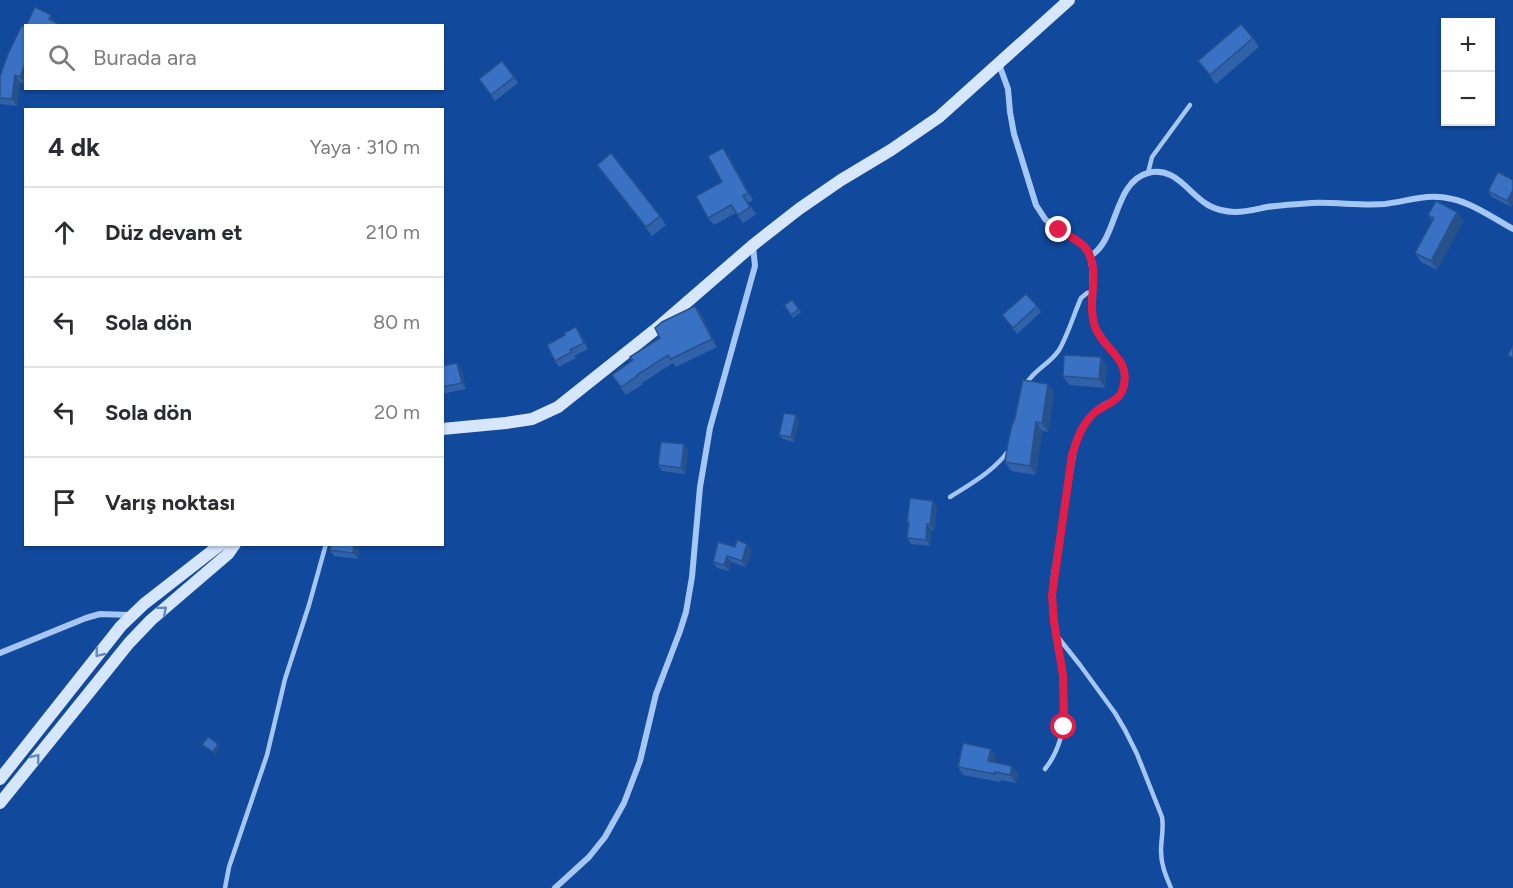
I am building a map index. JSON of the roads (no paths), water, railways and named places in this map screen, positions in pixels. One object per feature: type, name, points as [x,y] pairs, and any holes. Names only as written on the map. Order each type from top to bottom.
[{"type":"street","points":[[444,429],[532,419],[558,407],[656,329],[753,245],[799,209],[939,117],[1069,0]]},
{"type":"street","points":[[999,64],[1008,89],[1014,134],[1036,205],[1052,225],[1084,246],[1090,256],[1093,268],[1092,315],[1096,331],[1120,360],[1125,373],[1122,393],[1098,410],[1086,422],[1078,436],[1072,455],[1053,581],[1052,608],[1057,636]]},
{"type":"street","points":[[1090,256],[1097,253],[1104,244],[1116,211],[1131,184],[1148,173],[1161,172],[1176,177],[1205,203],[1225,211],[1246,211],[1315,203],[1383,204],[1417,197],[1438,196],[1461,201],[1513,229]]},
{"type":"street","points":[[555,888],[597,847],[619,815],[640,761],[656,694],[688,603],[704,458],[716,405],[755,266],[753,245]]},
{"type":"street","points":[[0,779],[101,650],[131,616],[218,546]]},
{"type":"street","points":[[0,803],[129,643],[151,620],[234,546]]},
{"type":"street","points":[[0,653],[93,616],[108,614],[131,616]]},
{"type":"lane","points":[[1148,173],[1152,157],[1190,105]]},
{"type":"lane","points":[[1023,392],[1033,374],[1050,361],[1059,349],[1081,298],[1092,292]]},
{"type":"lane","points":[[950,497],[989,472],[1010,448]]},
{"type":"lane","points":[[225,888],[229,867],[267,755],[285,679],[325,546]]},
{"type":"lane","points":[[1045,769],[1056,753],[1064,727],[1063,675],[1057,636]]},
{"type":"lane","points":[[1057,636],[1114,713],[1137,754],[1162,817],[1164,830],[1161,860],[1172,888]]}]
